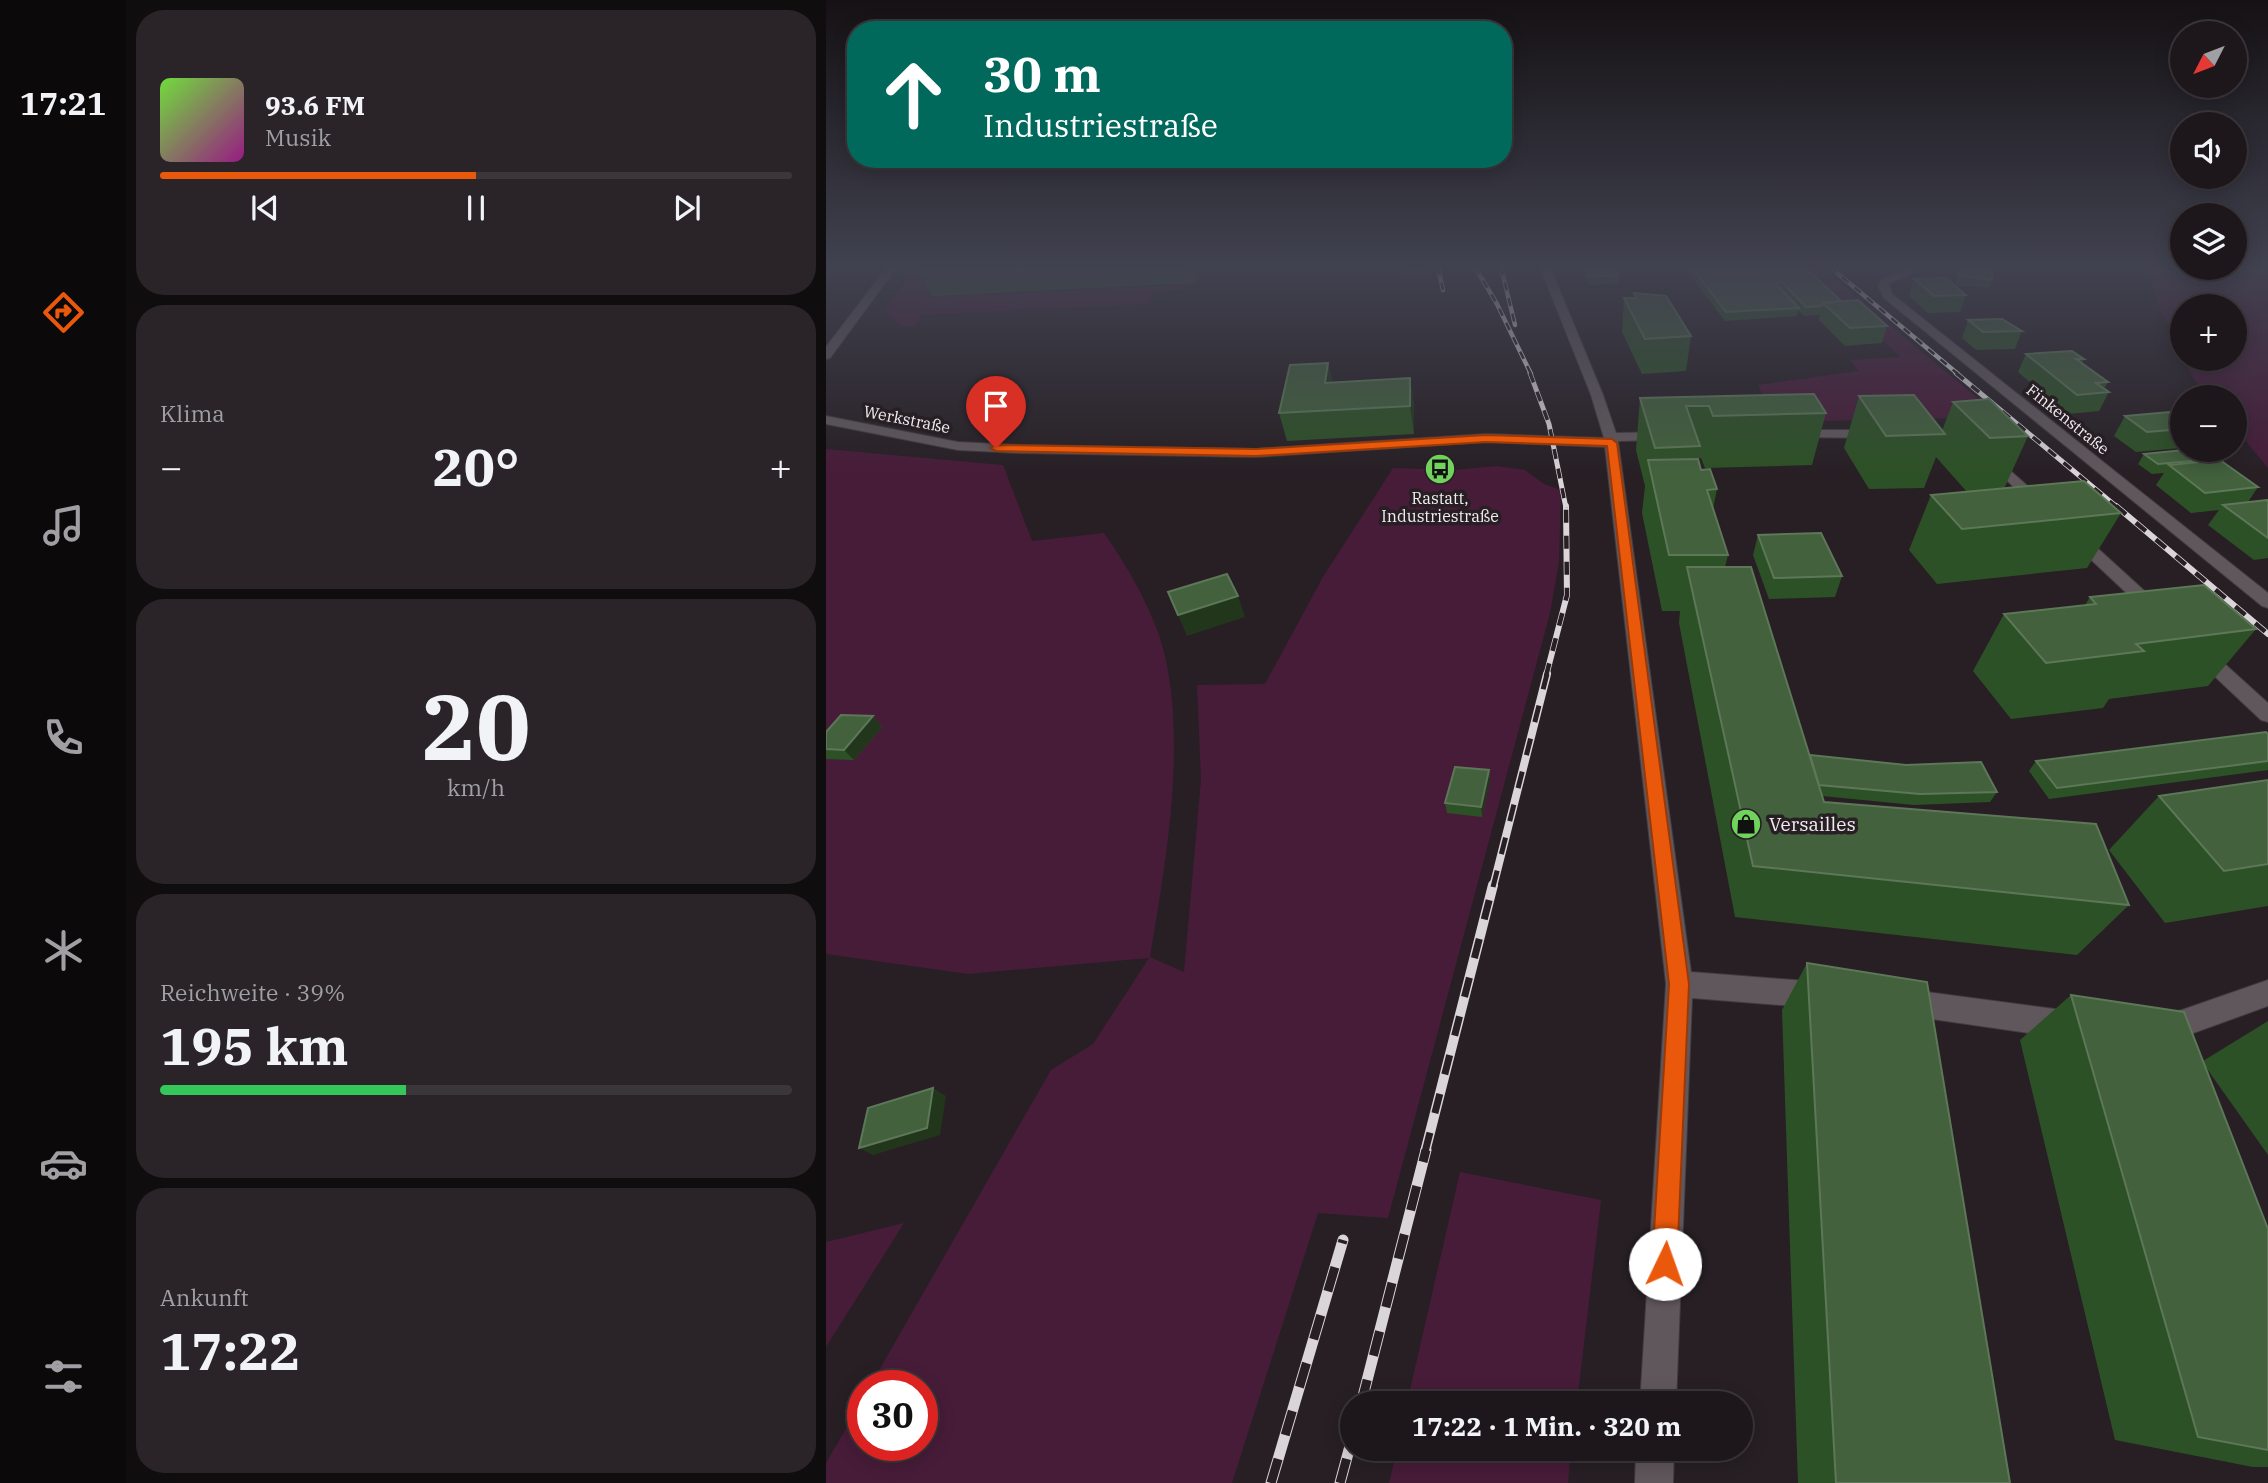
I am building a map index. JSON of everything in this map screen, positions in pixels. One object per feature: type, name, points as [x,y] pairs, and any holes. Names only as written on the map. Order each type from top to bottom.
[{"type":"street","points":[[826,355],[840,336]]},
{"type":"street","points":[[1571,336],[1611,440],[1679,984],[1659,1391]]},
{"type":"street","name":"Finkenstraße","points":[[1938,336],[2268,602]]},
{"type":"street","name":"Werkstraße","points":[[826,420],[958,446],[1019,449],[1256,453],[1486,438],[1611,440],[1681,436]]},
{"type":"street","points":[[1778,435],[1899,434]]},
{"type":"street","points":[[1975,444],[2167,621]]},
{"type":"street","points":[[2187,640],[2268,715]]},
{"type":"street","points":[[1679,984],[1864,999],[2092,1028]]},
{"type":"street","points":[[2133,1034],[2146,1036],[2268,993]]},
{"type":"street","points":[[1654,1483],[1655,1461]]},
{"type":"shaded area","points":[[1878,336],[1903,336],[2000,417],[1775,422],[1758,385],[1859,371],[1850,360],[1901,357]]},
{"type":"shaded area","points":[[2247,336],[2268,336],[2268,468],[2247,443],[2247,385],[2199,385],[2190,371],[2247,371]]},
{"type":"shaded area","points":[[826,449],[1003,465],[1032,541],[1104,533],[1148,608],[1159,635],[1168,672],[1173,711],[1172,795],[1163,879],[1150,957],[1184,972],[1201,780],[1197,685],[1265,684],[1323,577],[1393,468],[1455,470],[1497,466],[1525,470],[1544,484],[1561,490],[1559,562],[1550,613],[1388,1218],[1318,1213],[1232,1483],[826,1483],[826,1463],[847,1427],[847,1461],[938,1461],[938,1370],[879,1370],[1051,1070],[1093,1044],[1149,958],[968,974],[826,954]]},
{"type":"shaded area","points":[[1460,1172],[1601,1200],[1578,1391],[1410,1391]]},
{"type":"shaded area","points":[[904,1223],[826,1347],[826,1242]]},
{"type":"shaded area","points":[[1394,1461],[1570,1461],[1568,1483],[1389,1483]]},
{"type":"building","points":[[1644,336],[1688,336],[1645,339]]},
{"type":"building","points":[[2072,351],[2084,359],[2076,359],[2108,382],[2096,383],[2109,392],[2077,395],[2026,354]]},
{"type":"building","points":[[1328,363],[1325,383],[1410,378],[1410,406],[1279,413],[1290,365]]},
{"type":"building","points":[[1814,394],[1826,413],[1713,416],[1709,406],[1686,406],[1700,446],[1655,448],[1640,398]]},
{"type":"building","points":[[1914,395],[1945,434],[1886,436],[1859,396]]},
{"type":"building","points":[[1989,399],[2028,436],[1990,438],[1953,402]]},
{"type":"building","points":[[2170,412],[2170,430],[2147,432],[2125,416]]},
{"type":"building","points":[[2170,451],[2170,462],[2181,462],[2158,464],[2144,454]]},
{"type":"building","points":[[1698,459],[1701,470],[1710,469],[1717,489],[1707,490],[1728,555],[1669,555],[1648,460]]},
{"type":"building","points":[[2223,462],[2258,487],[2205,493],[2169,465]]},
{"type":"building","points":[[2084,481],[2121,513],[1962,529],[1931,495]]},
{"type":"building","points":[[2268,500],[2268,538],[2223,505]]},
{"type":"building","points":[[1821,533],[1842,576],[1774,578],[1758,535]]},
{"type":"building","points":[[1687,567],[1751,567],[1824,802],[2096,824],[2129,905],[1753,866]]},
{"type":"building","points":[[1227,574],[1238,596],[1178,615],[1168,592]]},
{"type":"building","points":[[2204,585],[2256,629],[2136,644],[2144,651],[2046,663],[2004,614],[2096,604],[2090,597]]},
{"type":"building","points":[[841,715],[873,716],[844,750],[826,749],[826,732]]},
{"type":"building","points":[[2266,732],[2268,761],[2057,788],[2036,761]]},
{"type":"building","points":[[1810,755],[1906,765],[1981,762],[1997,792],[1920,794],[1819,785]]},
{"type":"building","points":[[1455,767],[1489,770],[1481,807],[1445,803]]},
{"type":"building","points":[[2268,780],[2268,864],[2224,871],[2159,796]]},
{"type":"building","points":[[1807,963],[1927,982],[2010,1483],[1836,1483]]},
{"type":"building","points":[[2071,995],[2184,1012],[2268,1229],[2268,1450],[2198,1437]]},
{"type":"building","points":[[933,1088],[927,1128],[859,1148],[868,1108]]},
{"type":"railway","points":[[1513,336],[1531,374]]},
{"type":"railway","points":[[1913,336],[1958,374]]},
{"type":"railway","points":[[1530,373],[1549,424],[1566,508]]},
{"type":"railway","points":[[1956,373],[2118,508]]},
{"type":"railway","points":[[1546,676],[1567,595],[1566,506]]},
{"type":"railway","points":[[2116,506],[2268,634]]},
{"type":"railway","points":[[1493,887],[1547,674]]},
{"type":"railway","points":[[1425,1152],[1493,885]]},
{"type":"railway","points":[[1364,1391],[1426,1150]]},
{"type":"railway","points":[[1271,1483],[1343,1240]]},
{"type":"railway","points":[[1340,1483],[1346,1461]]},
{"type":"place","name":"Rastatt, Industriestraße","points":[[1440,469]]},
{"type":"place","name":"Versailles","points":[[1746,824]]},
{"type":"route","points":[[996,448],[1256,453],[1486,438],[1612,443],[1679,984],[1665,1264]]}]
